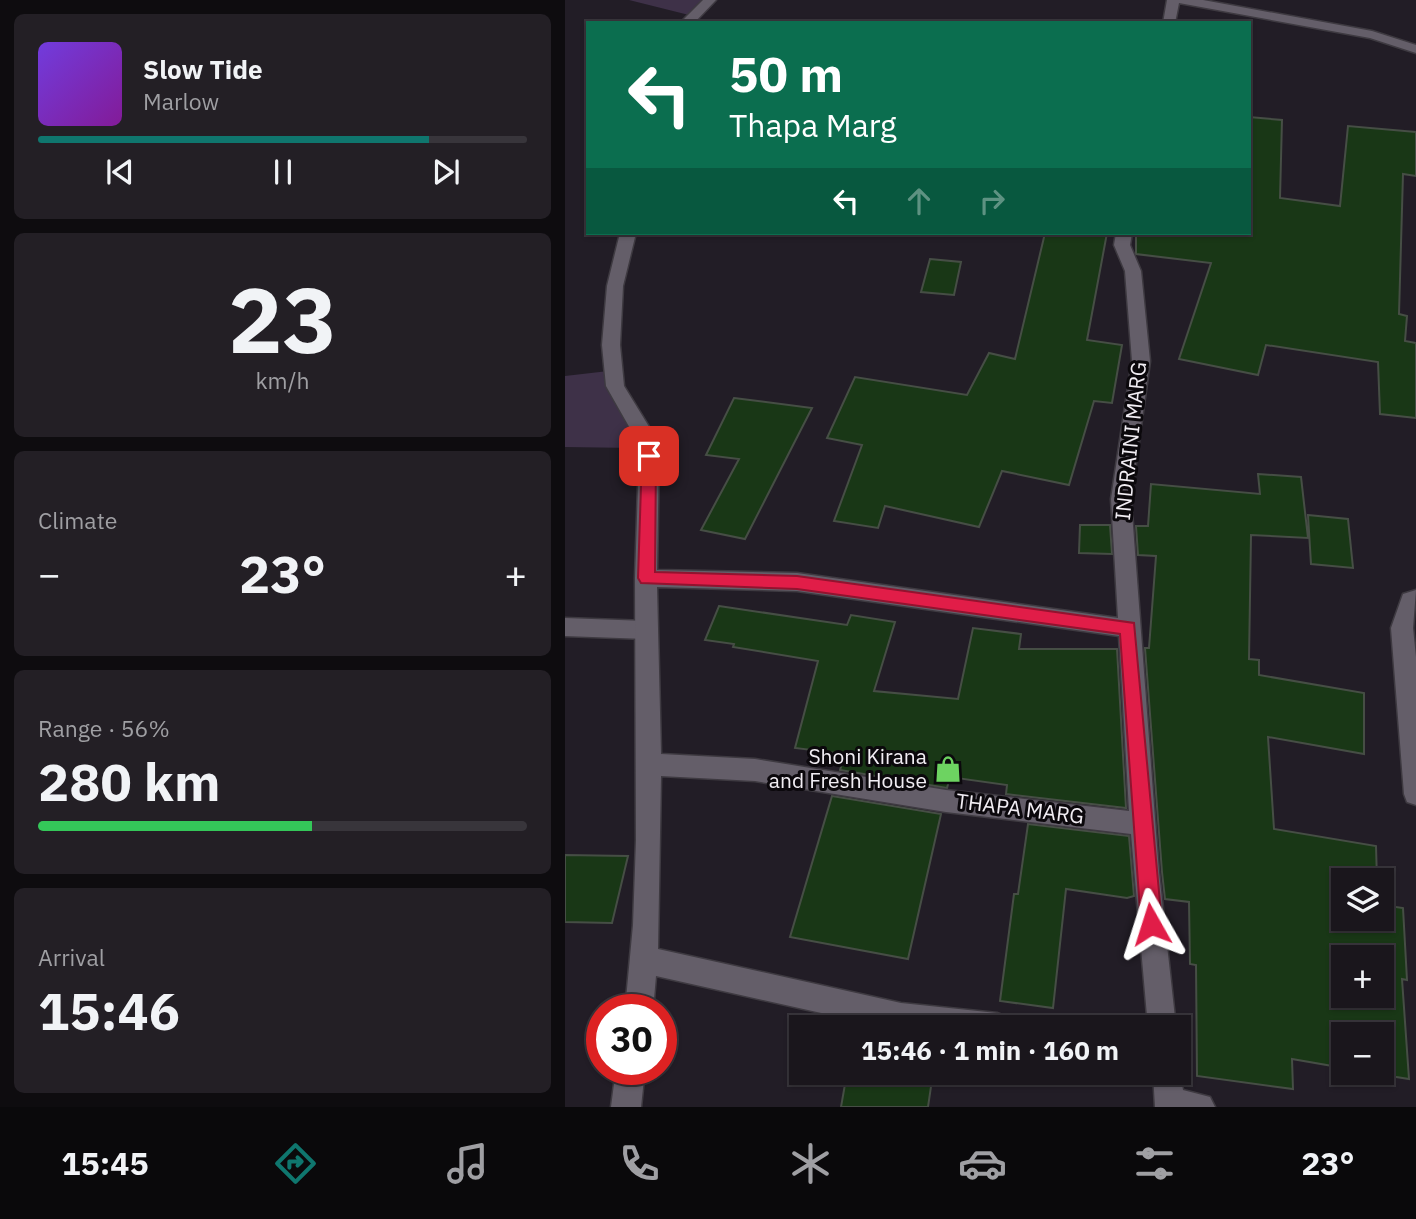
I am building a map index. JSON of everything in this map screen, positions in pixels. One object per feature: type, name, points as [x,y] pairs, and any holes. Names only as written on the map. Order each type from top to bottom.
[{"type":"street","points":[[688,21],[710,0]]},
{"type":"street","points":[[1169,21],[1173,0]]},
{"type":"street","points":[[1183,0],[1283,13],[1372,34],[1416,49]]},
{"type":"street","points":[[628,235],[615,286],[611,345],[615,386],[641,430],[649,456],[646,630],[651,844],[641,994]]},
{"type":"street","name":"INDRAINI MARG","points":[[1124,235],[1122,245],[1133,271],[1141,361],[1121,499],[1143,824],[1161,1015]]},
{"type":"street","points":[[646,578],[797,582],[1128,628]]},
{"type":"street","points":[[1416,599],[1411,600],[1402,628],[1416,794]]},
{"type":"street","points":[[565,627],[646,630]]},
{"type":"street","name":"THAPA MARG","points":[[648,764],[755,770],[946,801],[1143,824]]},
{"type":"street","points":[[645,960],[892,1015]]},
{"type":"street","points":[[626,1107],[629,1085]]},
{"type":"street","points":[[1169,1094],[1200,1107]]},
{"type":"shaded area","points":[[629,0],[709,0],[689,15]]},
{"type":"shaded area","points":[[617,370],[636,448],[565,447],[565,376]]},
{"type":"building","points":[[1251,117],[1282,120],[1280,198],[1340,206],[1348,126],[1416,132],[1416,176],[1403,174],[1399,314],[1407,316],[1405,341],[1416,343],[1416,418],[1380,414],[1378,362],[1266,345],[1258,375],[1179,359],[1211,263],[1136,254],[1136,235],[1251,235]]},
{"type":"building","points":[[1045,235],[1107,235],[1087,340],[1122,345],[1112,403],[1094,401],[1069,485],[1002,471],[979,527],[885,506],[878,528],[834,521],[862,445],[827,438],[855,377],[967,395],[989,353],[1015,359]]},
{"type":"building","points":[[930,259],[961,262],[954,295],[921,292]]},
{"type":"building","points":[[734,398],[812,408],[745,539],[701,530],[739,459],[706,455]]},
{"type":"building","points":[[1258,474],[1301,477],[1308,538],[1251,535],[1249,659],[1259,660],[1259,675],[1364,693],[1364,754],[1268,737],[1274,829],[1376,846],[1377,868],[1331,868],[1331,931],[1394,931],[1394,907],[1403,908],[1407,980],[1402,979],[1409,1079],[1394,1077],[1394,1022],[1331,1022],[1331,1066],[1292,1059],[1293,1089],[1197,1076],[1196,965],[1190,964],[1189,902],[1165,899],[1162,872],[1145,648],[1149,648],[1156,556],[1138,555],[1136,526],[1148,526],[1151,484],[1260,494]]},
{"type":"building","points":[[1308,515],[1348,519],[1353,568],[1311,564]]},
{"type":"building","points":[[1080,525],[1110,525],[1112,554],[1079,553]]},
{"type":"building","points":[[719,606],[847,625],[851,615],[895,622],[874,691],[958,699],[973,628],[1021,634],[1019,649],[1117,649],[1126,808],[1006,794],[1007,785],[950,777],[947,788],[840,770],[845,754],[795,748],[818,661],[705,640]]},
{"type":"building","points":[[832,796],[941,814],[908,959],[790,937]]},
{"type":"building","points":[[1028,824],[1129,836],[1134,896],[1127,898],[1066,889],[1053,1008],[1000,1001],[1014,894],[1018,894]]},
{"type":"building","points":[[565,855],[628,856],[612,923],[565,922]]},
{"type":"building","points":[[845,1085],[931,1085],[928,1107],[841,1107]]},
{"type":"place","name":"Shoni Kirana and Fresh House","points":[[948,769]]},
{"type":"route","points":[[649,456],[646,578],[797,582],[1128,628],[1151,924]]}]
